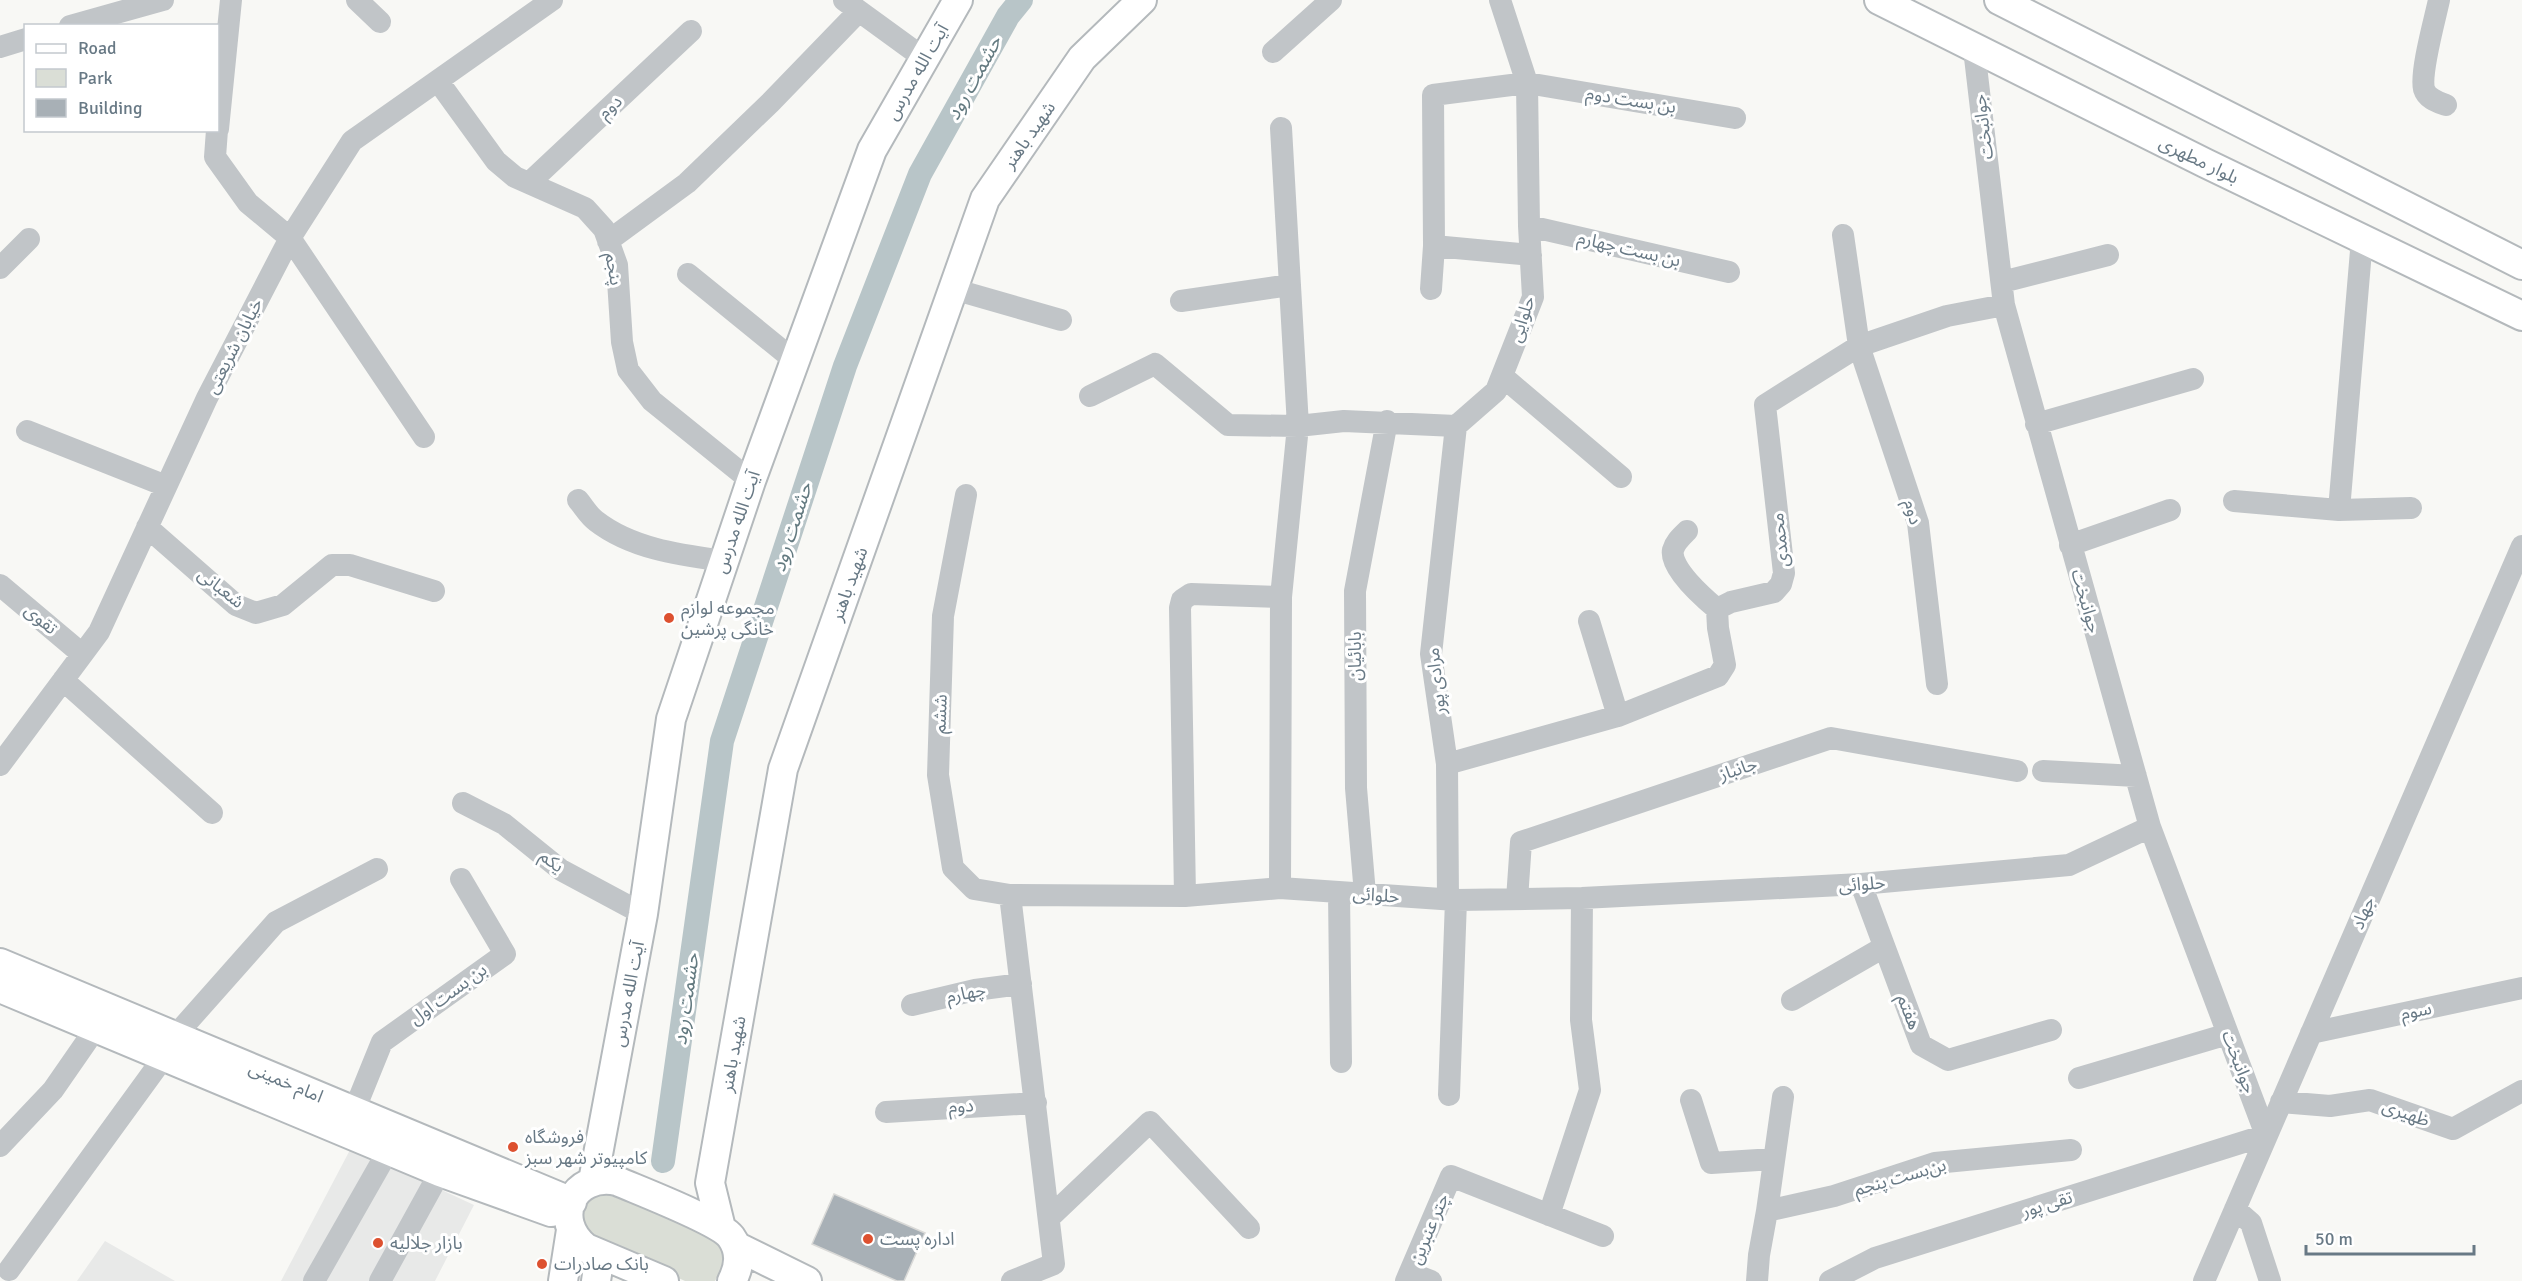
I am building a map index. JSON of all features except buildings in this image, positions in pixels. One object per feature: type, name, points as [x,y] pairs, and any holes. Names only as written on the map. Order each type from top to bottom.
[{"type":"main road","name":"آیت الله مدرس","points":[[593,1181],[643,914],[671,719],[751,481],[872,150],[958,0]]},
{"type":"main road","name":"شهید باهنر","points":[[732,1281],[738,1269],[739,1258],[728,1237],[710,1183],[783,769],[985,199],[1082,58],[1142,0]]},
{"type":"main road","name":"بلوار مطهری","points":[[1879,0],[1974,49],[2522,316]]},
{"type":"main road","points":[[2000,0],[2522,266]]},
{"type":"main road","name":"امام خمینی","points":[[0,963],[388,1151],[440,1172],[570,1217]]},
{"type":"main road","name":"امام خمینی","points":[[0,988],[96,1028],[169,1046],[354,1111],[570,1217]]},
{"type":"main road","points":[[563,1281],[574,1195],[582,1186],[605,1179],[617,1181],[728,1237],[807,1281]]},
{"type":"main road","points":[[570,1217],[577,1241],[598,1268],[664,1281]]},
{"type":"street","points":[[77,24],[163,0]]},
{"type":"street","points":[[219,111],[231,0]]},
{"type":"street","points":[[357,0],[380,22]]},
{"type":"street","name":"خیابان شریعتی","points":[[0,765],[99,632],[207,398],[290,238],[352,141],[438,81],[520,10],[552,0]]},
{"type":"street","points":[[1274,52],[1331,0]]},
{"type":"street","name":"حلوایی","points":[[1456,426],[1496,391],[1533,297],[1529,226],[1527,83],[1500,0]]},
{"type":"street","points":[[2439,0],[2424,74],[2424,90],[2432,99],[2446,105]]},
{"type":"street","points":[[608,241],[687,183],[770,103],[851,5],[926,59]]},
{"type":"street","name":"دوم","points":[[529,183],[691,32]]},
{"type":"street","points":[[0,47],[24,40]]},
{"type":"street","name":"جوانبخت","points":[[1974,49],[2004,305],[2150,827],[2266,1136]]},
{"type":"street","name":"پنجم","points":[[438,81],[496,161],[515,177],[585,207],[604,229],[617,265],[622,342],[628,370],[652,401],[751,481]]},
{"type":"street","name":"بن بست دوم","points":[[1434,246],[1433,95],[1527,83],[1735,118]]},
{"type":"street","points":[[1280,888],[1281,597],[1298,426],[1281,128]]},
{"type":"street","points":[[217,132],[215,157],[248,203],[290,238],[424,437]]},
{"type":"street","name":"بن بست چهارم","points":[[1529,226],[1729,272]]},
{"type":"street","name":"دوم","points":[[1843,235],[1859,346],[1918,523],[1937,684]]},
{"type":"street","points":[[0,268],[29,239]]},
{"type":"street","points":[[2339,510],[2362,239]]},
{"type":"street","points":[[1431,289],[1434,246],[1531,255]]},
{"type":"street","points":[[2002,282],[2108,255]]},
{"type":"street","points":[[688,274],[795,361]]},
{"type":"street","points":[[1181,301],[1290,285]]},
{"type":"street","points":[[953,289],[1061,320]]},
{"type":"street","name":"محمدی","points":[[1717,609],[1731,602],[1774,592],[1781,584],[1784,573],[1765,405],[1859,346],[1947,316],[2004,305]]},
{"type":"street","points":[[1090,396],[1155,364],[1228,425],[1298,426],[1344,421],[1387,421],[1456,426]]},
{"type":"street","points":[[1502,376],[1622,477]]},
{"type":"street","points":[[2036,424],[2193,379]]},
{"type":"street","name":"بابائیان","points":[[1365,894],[1356,788],[1355,591],[1387,421]]},
{"type":"street","name":"مرادی پور","points":[[1449,1095],[1452,900],[1447,764],[1431,654],[1456,426]]},
{"type":"street","points":[[27,431],[166,486]]},
{"type":"street","name":"ششم","points":[[966,495],[943,616],[938,775],[953,868],[974,889],[1010,895]]},
{"type":"street","points":[[578,500],[596,521],[631,540],[667,553],[724,561]]},
{"type":"street","points":[[2234,501],[2339,510],[2411,508]]},
{"type":"street","points":[[2070,545],[2170,510]]},
{"type":"street","name":"شعبانی","points":[[147,527],[236,605],[256,613],[283,605],[332,565],[350,566],[434,591]]},
{"type":"street","points":[[1447,764],[1618,716],[1718,676],[1725,665],[1717,609],[1682,574],[1673,556],[1675,544],[1687,531]]},
{"type":"street","name":"جهاد","points":[[2204,1281],[2522,546]]},
{"type":"street","name":"تقوی","points":[[0,585],[82,654]]},
{"type":"street","points":[[1185,896],[1180,608],[1182,600],[1191,594],[1281,597]]},
{"type":"street","points":[[1589,621],[1618,716]]},
{"type":"street","points":[[63,680],[212,813]]},
{"type":"street","name":"جانباز","points":[[1517,899],[1521,842],[1831,738],[2017,771]]},
{"type":"street","points":[[2043,771],[2136,776]]},
{"type":"street","name":"یکم","points":[[463,803],[504,824],[561,870],[643,914]]},
{"type":"street","name":"حلوائی","points":[[1010,895],[1185,896],[1280,888],[1452,900],[1582,898],[1861,884],[2069,865],[2150,827]]},
{"type":"street","points":[[9,1270],[169,1046],[276,922],[377,869]]},
{"type":"street","name":"بن بست اول","points":[[354,1111],[382,1042],[505,954],[461,879]]},
{"type":"street","name":"هفتم","points":[[1861,884],[1921,1045],[1948,1060],[2051,1030]]},
{"type":"street","points":[[1339,892],[1341,1062]]},
{"type":"street","points":[[1010,895],[1054,1264],[1012,1281]]},
{"type":"street","points":[[1582,898],[1581,1020],[1590,1090],[1549,1215],[1603,1236]]},
{"type":"street","points":[[1792,1000],[1884,947]]},
{"type":"street","name":"چهارم","points":[[912,1005],[975,990],[1022,984]]},
{"type":"street","name":"سوم","points":[[2311,1033],[2522,988]]},
{"type":"street","points":[[0,1146],[53,1090],[96,1028]]},
{"type":"street","points":[[2079,1078],[2228,1034]]},
{"type":"street","name":"ظهیری","points":[[2281,1102],[2330,1106],[2370,1100],[2453,1129],[2522,1091]]},
{"type":"street","points":[[1757,1281],[1783,1097]]},
{"type":"street","points":[[1691,1100],[1711,1163],[1774,1159]]},
{"type":"street","name":"دوم","points":[[886,1112],[1036,1103]]},
{"type":"street","points":[[1049,1218],[1150,1122],[1249,1228]]},
{"type":"street","name":"تقی پور","points":[[1830,1281],[1857,1275],[1875,1258],[2266,1136]]},
{"type":"street","name":"بن‌بست پنجم","points":[[1767,1210],[1834,1196],[1935,1163],[2071,1150]]},
{"type":"street","points":[[314,1281],[388,1151]]},
{"type":"street","points":[[380,1281],[440,1172]]},
{"type":"street","name":"چتر عنبرین","points":[[1408,1277],[1451,1176],[1549,1215]]},
{"type":"street","points":[[2235,1209],[2251,1223],[2270,1281]]},
{"type":"street","points":[[1408,1277],[1431,1281]]},
{"type":"shaded area","name":"بازار جلالیه","points":[[351,1148],[474,1205],[435,1281],[281,1281]]},
{"type":"shaded area","points":[[105,1241],[175,1281],[77,1281]]},
{"type":"green space","points":[[610,1190],[722,1243],[727,1260],[715,1281],[685,1281],[588,1237],[582,1219],[586,1200]]},
{"type":"waterway","name":"حشمت رود","points":[[663,1161],[722,741],[845,366],[920,174],[1008,16],[1021,0]]},
{"type":"place","name":"مجموعه لوازم خانگی پرشین","points":[[669,618]]},
{"type":"place","name":"فروشگاه کامپیوتر شهر سبز","points":[[513,1147]]},
{"type":"place","name":"اداره پست","points":[[868,1239]]},
{"type":"place","name":"بازار جلالیه","points":[[378,1243]]},
{"type":"place","name":"بانک صادرات","points":[[542,1264]]}]
